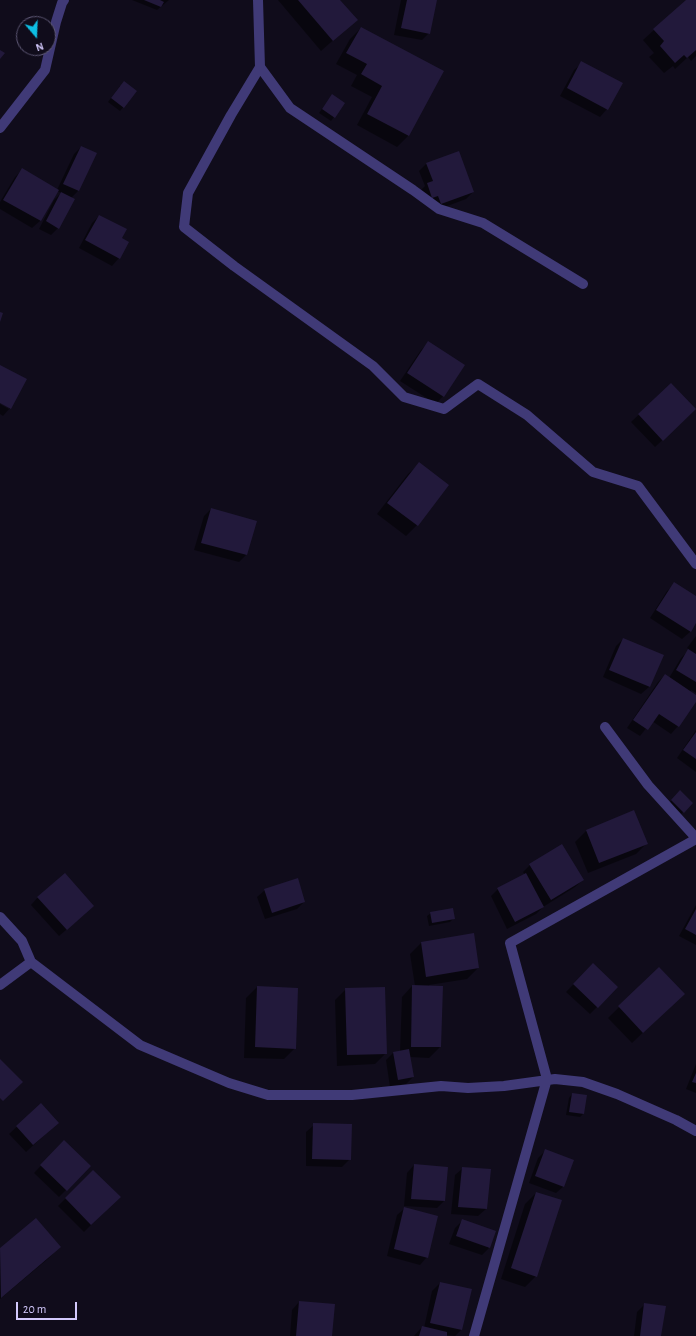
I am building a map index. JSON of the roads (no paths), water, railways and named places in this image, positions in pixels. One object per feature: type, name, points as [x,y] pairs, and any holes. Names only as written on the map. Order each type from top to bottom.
[{"type":"street","points":[[0,128],[45,70],[56,22],[64,0]]},
{"type":"street","points":[[258,0],[260,67],[188,193],[184,227],[234,266],[373,366],[404,397],[444,409],[478,384],[527,415],[593,472],[638,486],[696,564]]},
{"type":"street","points":[[260,67],[290,108],[439,209],[483,223],[583,284]]},
{"type":"street","points":[[474,1336],[547,1079],[510,943],[696,838],[648,785],[605,727]]},
{"type":"street","points":[[0,917],[22,941],[31,962],[140,1045],[229,1083],[268,1095],[352,1095],[442,1086],[468,1088],[504,1086],[555,1079],[583,1082],[617,1094],[676,1120],[696,1131]]},
{"type":"street","points":[[0,985],[31,962]]}]
